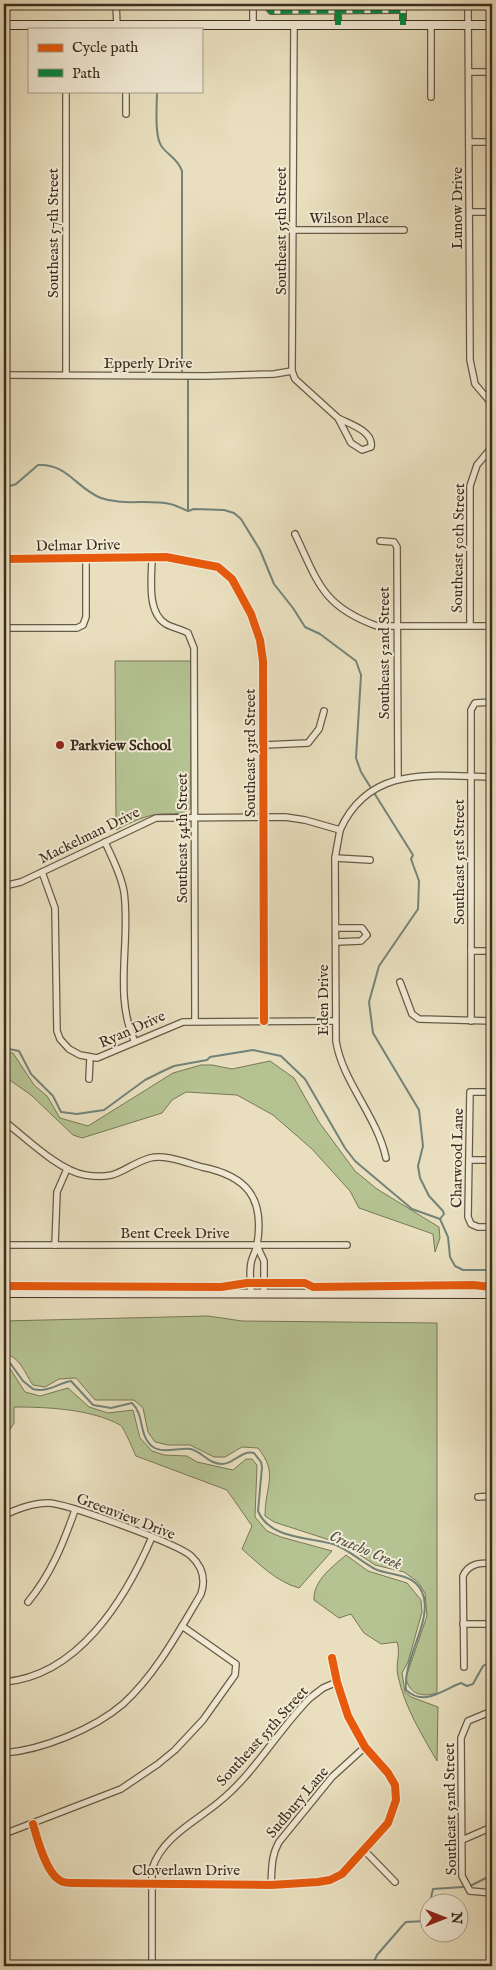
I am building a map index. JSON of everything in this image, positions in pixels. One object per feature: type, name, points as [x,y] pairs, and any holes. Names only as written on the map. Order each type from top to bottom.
[{"type":"main road","points":[[4,25],[66,27],[492,25]]},
{"type":"main road","points":[[4,1293],[492,1294]]},
{"type":"street","points":[[114,26],[116,4]]},
{"type":"street","points":[[253,4],[253,25]]},
{"type":"street","points":[[266,4],[272,11],[338,7],[403,7],[403,25]]},
{"type":"street","name":"Lunow Drive","points":[[468,4],[470,370],[479,391],[492,404]]},
{"type":"street","points":[[338,7],[338,25]]},
{"type":"street","name":"Southeast 55th Street","points":[[292,371],[294,25]]},
{"type":"street","points":[[431,25],[431,97]]},
{"type":"street","points":[[469,72],[492,72]]},
{"type":"street","name":"Southeast 57th Street","points":[[66,92],[66,375]]},
{"type":"street","points":[[126,92],[126,114]]},
{"type":"street","points":[[470,142],[492,142]]},
{"type":"street","points":[[470,212],[492,212]]},
{"type":"street","name":"Wilson Place","points":[[294,230],[404,230]]},
{"type":"street","points":[[292,371],[295,379],[338,418],[369,435],[372,440],[371,447],[362,450],[354,446],[338,418]]},
{"type":"street","name":"Epperly Drive","points":[[4,375],[264,375],[292,371]]},
{"type":"street","name":"Southeast 50th Street","points":[[470,626],[470,486],[477,465],[492,447]]},
{"type":"street","points":[[295,534],[316,581],[331,600],[366,622],[377,626],[492,626]]},
{"type":"street","name":"Southeast 52nd Street","points":[[380,541],[394,542],[397,547],[398,779]]},
{"type":"street","name":"Delmar Drive","points":[[4,559],[152,557]]},
{"type":"street","name":"Southeast 53rd Street","points":[[152,557],[209,564],[218,567],[232,578],[251,614],[262,652],[264,1020]]},
{"type":"street","name":"Southeast 54th Street","points":[[152,557],[153,604],[156,613],[164,623],[188,633],[194,644],[195,1020]]},
{"type":"street","points":[[4,628],[77,628],[83,624],[86,617],[86,559]]},
{"type":"street","name":"Southeast 51st Street","points":[[471,1021],[471,710],[474,704],[492,702]]},
{"type":"street","points":[[264,745],[308,743],[319,729],[324,711]]},
{"type":"street","points":[[340,830],[353,808],[371,791],[398,779],[424,776],[492,776]]},
{"type":"street","name":"Mackelman Drive","points":[[4,886],[21,882],[156,818],[264,817],[305,820],[340,830]]},
{"type":"street","name":"Eden Drive","points":[[340,830],[336,858],[334,1020],[340,1057],[376,1126],[386,1158]]},
{"type":"street","points":[[105,842],[117,868],[124,893],[125,1004],[128,1025],[135,1042]]},
{"type":"street","points":[[336,858],[370,860]]},
{"type":"street","points":[[42,872],[55,908],[57,1031],[60,1039],[69,1049],[80,1056],[90,1058],[89,1079]]},
{"type":"street","points":[[336,928],[362,928],[367,935],[361,942],[336,942]]},
{"type":"street","points":[[471,951],[492,951]]},
{"type":"street","points":[[400,982],[415,1017],[424,1020],[492,1021]]},
{"type":"street","name":"Ryan Drive","points":[[90,1058],[102,1057],[176,1023],[195,1020],[334,1020]]},
{"type":"street","name":"Charwood Lane","points":[[492,1092],[470,1092],[468,1217],[470,1224],[478,1227],[492,1227]]},
{"type":"street","points":[[4,1121],[67,1169],[84,1175],[107,1176],[122,1172],[155,1158],[225,1172],[243,1183],[254,1202],[257,1218],[257,1246],[251,1262],[251,1294]]},
{"type":"street","points":[[470,1160],[492,1160]]},
{"type":"street","points":[[55,1245],[57,1192],[67,1169]]},
{"type":"street","name":"Bent Creek Drive","points":[[4,1245],[347,1245]]},
{"type":"street","points":[[257,1246],[264,1261],[264,1294]]},
{"type":"street","points":[[478,1496],[492,1496]]},
{"type":"street","name":"Greenview Drive","points":[[4,1516],[22,1508],[48,1503],[66,1506],[115,1522],[189,1554],[200,1567],[203,1576],[202,1594],[146,1679],[123,1704],[74,1734],[43,1745],[4,1753]]},
{"type":"street","points":[[28,1602],[45,1582],[63,1546],[75,1510]]},
{"type":"street","points":[[4,1682],[31,1677],[55,1666],[83,1646],[100,1626],[127,1585],[152,1537]]},
{"type":"street","points":[[464,1667],[462,1581],[468,1568],[475,1564],[492,1564]]},
{"type":"street","points":[[463,1624],[492,1624]]},
{"type":"street","points":[[4,1834],[121,1788],[174,1750],[203,1720],[235,1675],[236,1664],[182,1626]]},
{"type":"street","points":[[332,1658],[337,1682],[348,1716],[366,1747],[388,1773],[395,1785],[396,1800],[388,1823],[364,1850],[395,1882]]},
{"type":"street","name":"Southeast 55th Street","points":[[152,1966],[152,1883],[156,1858],[166,1844],[234,1788],[310,1698],[337,1682]]},
{"type":"street","name":"Southeast 52nd Street","points":[[492,1711],[472,1718],[465,1726],[461,1738],[462,1876],[470,1891],[492,1893]]},
{"type":"street","name":"Sudbury Lane","points":[[271,1885],[272,1863],[278,1842],[332,1777],[366,1747]]},
{"type":"street","name":"Cloverlawn Drive","points":[[32,1824],[48,1866],[61,1881],[92,1885],[152,1883],[271,1885],[330,1880],[342,1874],[364,1850]]},
{"type":"street","points":[[462,1840],[492,1827]]},
{"type":"green space","points":[[115,661],[191,661],[191,808],[187,811],[173,814],[148,816],[116,830]]},
{"type":"green space","points":[[4,1052],[13,1053],[34,1085],[47,1096],[60,1118],[88,1126],[173,1073],[201,1065],[232,1069],[270,1061],[294,1078],[319,1122],[355,1171],[377,1189],[439,1227],[440,1238],[435,1252],[433,1234],[359,1208],[350,1191],[312,1149],[273,1115],[237,1095],[186,1092],[172,1100],[162,1113],[82,1138],[73,1135],[31,1095],[4,1076]]},
{"type":"green space","points":[[208,1316],[242,1321],[437,1323],[437,1693],[426,1695],[416,1693],[409,1687],[406,1677],[427,1616],[425,1593],[418,1582],[404,1572],[375,1565],[345,1545],[274,1522],[265,1516],[269,1473],[268,1465],[258,1448],[242,1447],[225,1457],[214,1457],[190,1445],[168,1445],[155,1442],[148,1432],[143,1408],[134,1400],[95,1400],[76,1378],[59,1379],[45,1387],[33,1385],[18,1361],[4,1355],[4,1321]]},
{"type":"green space","points":[[4,1366],[9,1367],[25,1392],[40,1396],[68,1388],[89,1407],[108,1413],[133,1410],[140,1438],[152,1451],[164,1455],[187,1456],[197,1462],[233,1470],[246,1459],[252,1459],[257,1465],[255,1517],[267,1531],[281,1537],[332,1551],[299,1588],[283,1581],[269,1572],[242,1549],[252,1526],[227,1490],[136,1456],[122,1427],[96,1415],[69,1410],[14,1407],[14,1423],[4,1439]]},
{"type":"green space","points":[[346,1555],[368,1571],[407,1583],[421,1600],[422,1612],[408,1662],[402,1673],[405,1692],[411,1697],[438,1707],[437,1761],[414,1720],[401,1688],[397,1672],[397,1642],[381,1644],[364,1633],[351,1614],[339,1618],[314,1600],[320,1581]]},
{"type":"waterway","points":[[157,92],[156,120],[159,142],[178,163],[182,171],[182,371]]},
{"type":"waterway","points":[[188,380],[188,511]]},
{"type":"waterway","points":[[4,488],[16,484],[38,465],[48,465],[64,472],[85,489],[101,498],[118,502],[162,503],[188,511],[194,509],[224,510],[234,513],[241,519],[260,550],[274,584],[305,627],[320,634],[356,661],[361,675],[356,758],[361,772],[413,855],[411,859],[419,881],[418,909],[379,966],[369,1002],[373,1033],[419,1110],[423,1146],[418,1166],[420,1178],[429,1196],[443,1211],[444,1214],[440,1219]]},
{"type":"waterway","points":[[4,1048],[19,1051],[31,1074],[53,1096],[61,1112],[77,1114],[104,1110],[145,1080],[174,1066],[207,1060],[210,1057],[253,1050],[281,1056],[305,1079],[345,1148],[355,1161],[412,1209],[440,1219],[448,1237],[450,1257],[455,1266],[463,1270],[492,1270]]},
{"type":"waterway","name":"Crutcho Creek","points":[[4,1361],[10,1363],[23,1381],[33,1389],[48,1389],[71,1381],[93,1405],[111,1408],[132,1403],[139,1413],[145,1437],[157,1449],[191,1449],[213,1462],[222,1464],[230,1462],[245,1453],[254,1453],[261,1462],[262,1467],[258,1511],[272,1527],[292,1536],[336,1545],[375,1569],[404,1577],[416,1584],[421,1590],[425,1608],[406,1678],[406,1690],[413,1695],[426,1697],[461,1683],[467,1686],[473,1684],[483,1666],[492,1661]]},
{"type":"waterway","points":[[470,1886],[492,1875]]},
{"type":"waterway","points":[[432,1892],[433,1889],[463,1887]]},
{"type":"waterway","points":[[372,1966],[377,1955],[406,1922],[418,1921]]},
{"type":"marked path","points":[[266,4],[271,11],[403,10]]},
{"type":"marked path","points":[[338,4],[338,25]]},
{"type":"marked path","points":[[403,4],[403,25]]},
{"type":"cycle path","points":[[4,559],[166,557],[218,567],[232,579],[251,614],[260,640],[263,661],[264,1021]]},
{"type":"cycle path","points":[[4,1286],[221,1287],[247,1283],[305,1283],[313,1287],[473,1285],[492,1287]]},
{"type":"cycle path","points":[[33,1824],[47,1864],[56,1877],[65,1883],[271,1885],[318,1882],[330,1880],[342,1874],[388,1823],[396,1800],[395,1785],[388,1773],[365,1747],[348,1716],[337,1682],[332,1658]]},
{"type":"place","name":"Parkview School","points":[[60,745]]}]
